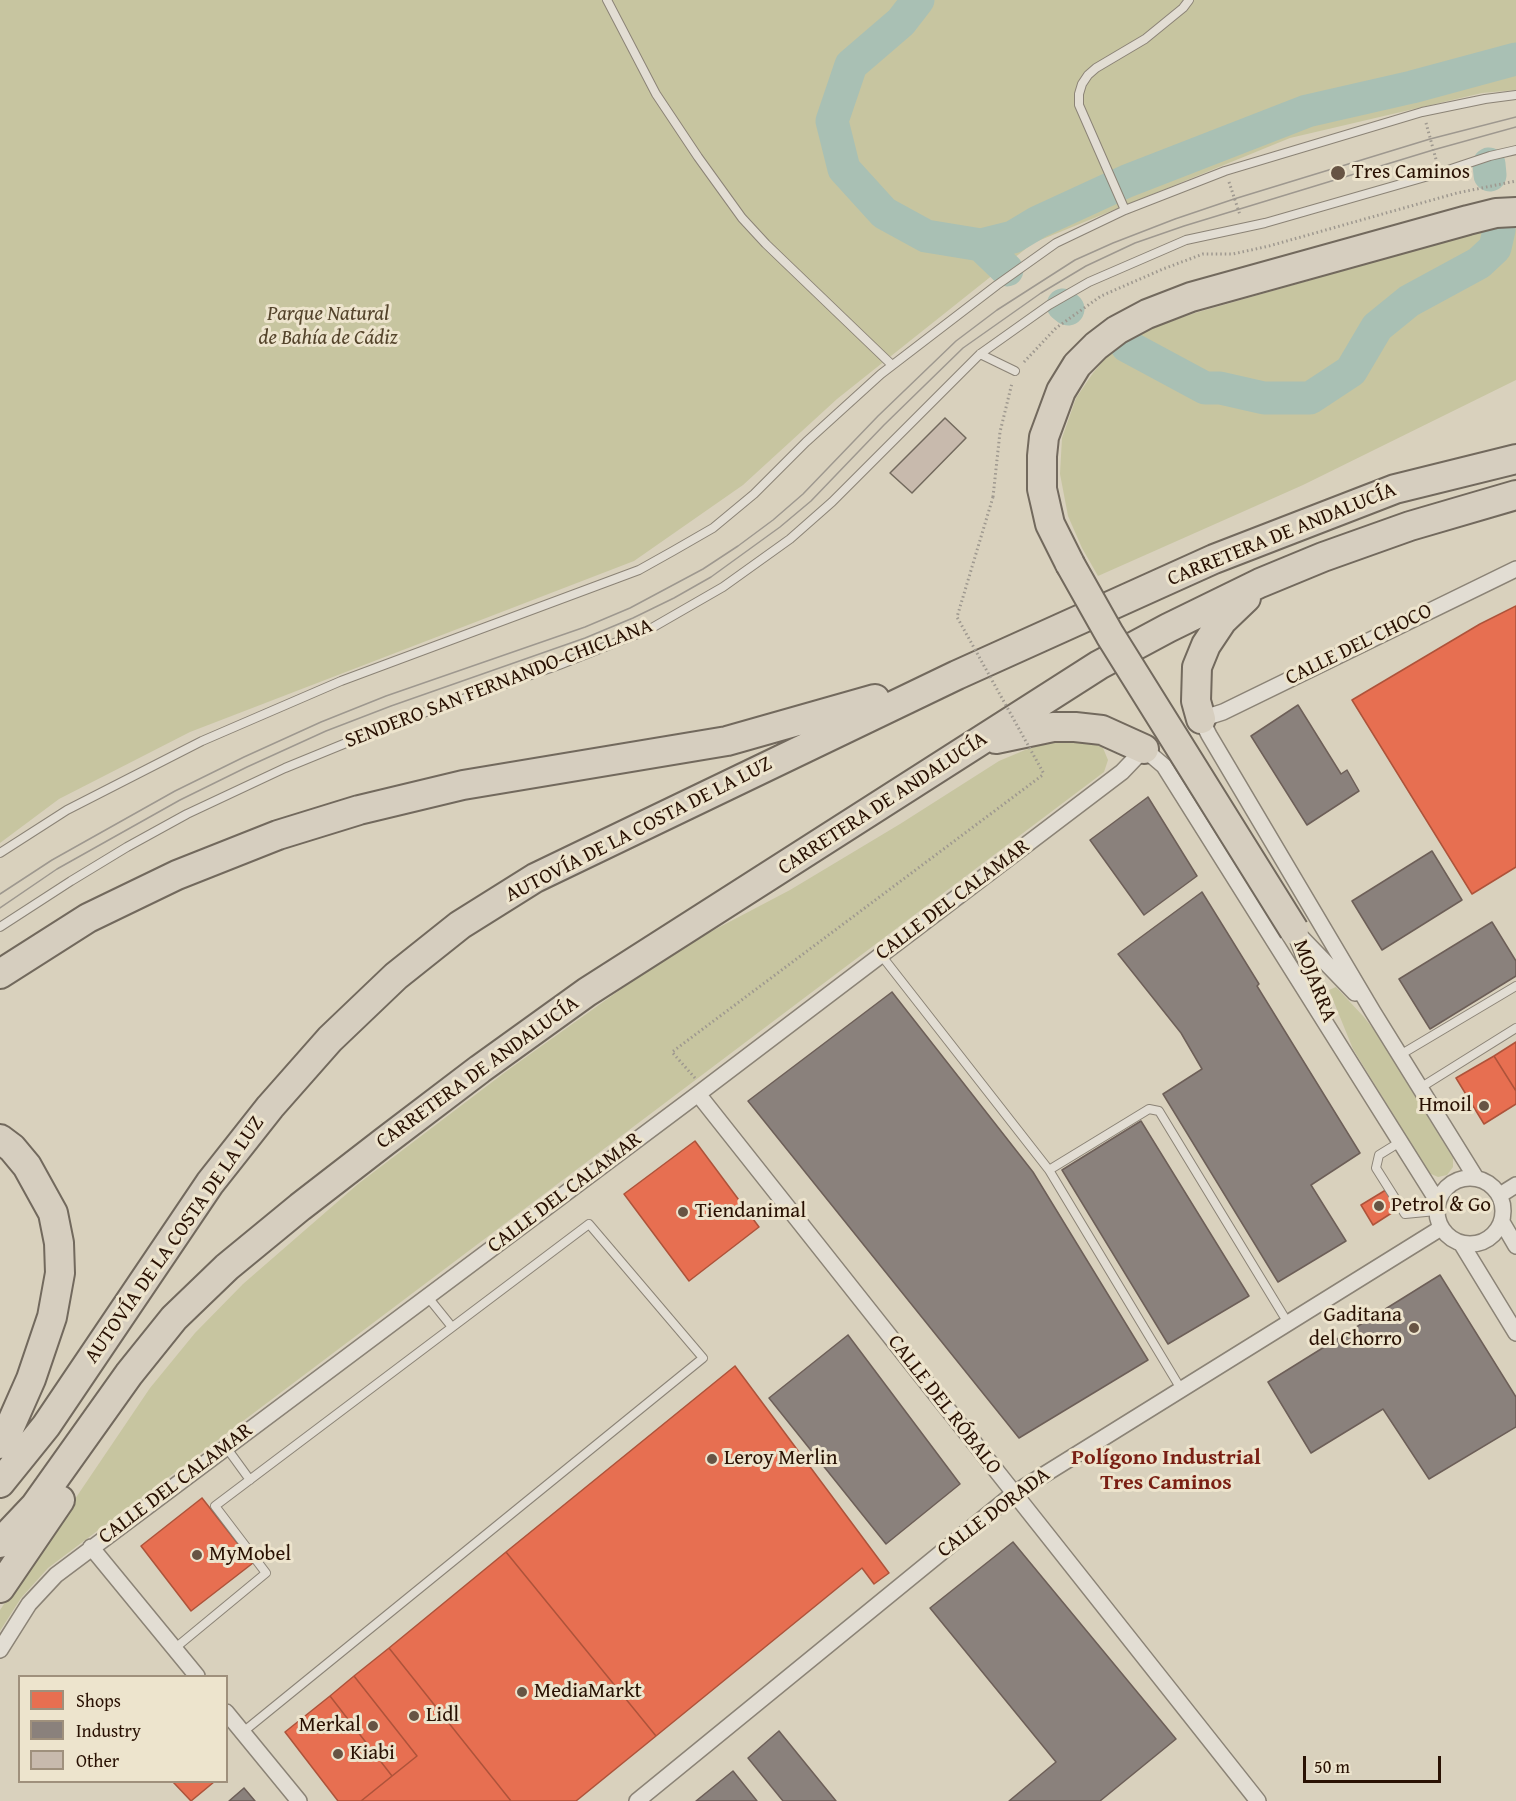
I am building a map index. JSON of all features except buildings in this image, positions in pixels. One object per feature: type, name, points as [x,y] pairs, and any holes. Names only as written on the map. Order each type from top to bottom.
[{"type":"highway","points":[[1294,930],[1110,635],[1070,564],[1050,524],[1042,489],[1044,437],[1061,392],[1077,365],[1117,330],[1147,314],[1191,297],[1468,220],[1497,213],[1516,212]]},
{"type":"highway","points":[[1424,481],[1516,439]]},
{"type":"highway","name":"CARRETERA DE ANDALUCÍA","points":[[957,675],[1214,559],[1385,493],[1424,481],[1516,459]]},
{"type":"highway","name":"CARRETERA DE ANDALUCÍA","points":[[300,1207],[472,1075],[588,992],[1100,665],[1168,628],[1260,583],[1323,557],[1410,526],[1516,495]]},
{"type":"highway","points":[[1201,719],[1196,701],[1197,667],[1206,645],[1222,621],[1260,583]]},
{"type":"highway","points":[[0,974],[88,918],[177,875],[288,831],[359,810],[463,785],[727,741],[957,675]]},
{"type":"highway","name":"AUTOVÍA DE LA COSTA DE LA LUZ","points":[[0,1483],[46,1426],[216,1174],[270,1107],[330,1039],[396,975],[460,926],[535,878],[957,675]]},
{"type":"highway","points":[[976,744],[1053,727],[1075,727],[1102,730],[1144,749]]},
{"type":"highway","points":[[0,1139],[12,1148],[27,1166],[53,1213],[59,1243],[60,1273],[52,1317],[31,1378],[0,1444]]},
{"type":"highway","points":[[0,1588],[142,1381],[186,1327],[300,1207]]},
{"type":"highway","name":"AUTOVÍA DE LA COSTA DE LA LUZ","points":[[0,1543],[34,1506],[129,1374],[174,1318],[227,1267],[300,1207]]},
{"type":"street","name":"CALLE DEL CHOCO","points":[[1201,719],[1223,712],[1516,569]]},
{"type":"street","points":[[1201,719],[1373,1012],[1476,1178]]},
{"type":"street","points":[[1144,749],[1164,766],[1335,1037],[1437,1207],[1441,1228],[1453,1240],[1461,1243],[1481,1243],[1490,1238],[1502,1222],[1503,1204],[1500,1195],[1494,1187],[1476,1178],[1456,1180],[1442,1193],[1437,1207]]},
{"type":"street","name":"CALLE DEL CALAMAR","points":[[0,1650],[29,1604],[56,1575],[91,1547],[881,955],[1122,772],[1144,749]]},
{"type":"street","name":"MOJARRA","points":[[1294,930],[1373,1012]]},
{"type":"street","name":"MOJARRA","points":[[1294,930],[1335,1037]]},
{"type":"street","name":"CALLE DEL RÓBALO","points":[[701,1091],[1013,1494],[1258,1801]]},
{"type":"street","points":[[1500,1195],[1516,1185]]},
{"type":"street","points":[[1502,1222],[1516,1246]]},
{"type":"street","name":"CALLE DORADA","points":[[637,1801],[1013,1494],[1441,1228]]},
{"type":"street","points":[[1461,1243],[1516,1333]]},
{"type":"street","points":[[91,1547],[195,1675]]},
{"type":"street","points":[[228,1714],[299,1801]]},
{"type":"lane","points":[[607,0],[656,94],[742,218],[892,365]]},
{"type":"lane","points":[[1125,210],[1079,105],[1082,84],[1096,68],[1145,39],[1183,8],[1189,0]]},
{"type":"lane","points":[[0,853],[67,810],[202,741],[341,681],[639,570],[713,528],[754,495],[806,442],[892,365],[1056,243],[1125,210],[1225,171],[1422,112],[1516,95]]},
{"type":"lane","name":"SENDERO SAN FERNANDO-CHICLANA","points":[[0,927],[127,847],[188,814],[285,768],[395,723],[650,629],[723,587],[790,539],[832,502],[980,354],[1049,305],[1103,275],[1186,240],[1265,223],[1516,150]]},
{"type":"lane","points":[[980,354],[1015,371]]},
{"type":"lane","points":[[881,955],[1049,1170],[1181,1389]]},
{"type":"lane","points":[[1400,1055],[1516,986]]},
{"type":"lane","points":[[1420,1088],[1516,1028]]},
{"type":"lane","points":[[1049,1170],[1149,1109],[1159,1111],[1288,1323]]},
{"type":"lane","points":[[1400,1142],[1379,1155],[1376,1168],[1405,1214],[1437,1207]]},
{"type":"lane","points":[[174,1648],[266,1573],[215,1506],[589,1224],[703,1358],[243,1732]]},
{"type":"lane","points":[[427,1296],[452,1327]]},
{"type":"lane","points":[[226,1446],[250,1480]]},
{"type":"path","points":[[1422,112],[1439,173]]},
{"type":"path","points":[[1225,171],[1244,228]]},
{"type":"path","points":[[701,1091],[672,1052],[1044,774],[957,617],[993,497],[1000,432],[1015,371]]},
{"type":"green space","name":"Parque Natural de Bahía de Cádiz","points":[[0,0],[1516,0],[1516,90],[1482,93],[1290,138],[1033,243],[837,399],[743,485],[634,561],[190,732],[59,799],[0,843]]},
{"type":"green space","points":[[1516,227],[1516,380],[1303,485],[1098,576],[1068,516],[1060,474],[1062,438],[1076,398],[1110,353],[1146,330],[1195,313],[1472,234]]},
{"type":"green space","points":[[1073,740],[1092,743],[1103,748],[1108,760],[1104,772],[48,1568],[21,1598],[0,1631],[0,1610],[150,1388],[195,1333],[243,1284],[358,1184],[508,1070],[652,967],[693,941],[790,890],[999,761],[1049,742]]},
{"type":"green space","points":[[1336,987],[1375,1031],[1453,1158],[1453,1167],[1447,1175],[1438,1177],[1429,1173],[1353,1049],[1329,990]]},
{"type":"waterway","points":[[918,0],[901,22],[851,65],[832,121],[844,169],[884,213],[926,236],[981,245],[1013,237],[1038,222],[1127,181],[1307,111],[1412,87],[1516,59]]},
{"type":"waterway","points":[[1489,164],[1490,175]]},
{"type":"waterway","points":[[1127,346],[1205,388],[1220,388],[1264,398],[1310,398],[1351,371],[1377,327],[1409,301],[1479,263],[1495,248],[1499,230]]},
{"type":"waterway","points":[[981,245],[1007,270]]},
{"type":"waterway","points":[[1063,305],[1068,309]]},
{"type":"tram line","points":[[0,894],[52,860],[175,791],[244,757],[386,696],[585,627],[630,608],[703,569],[773,520],[803,494],[878,416],[956,341],[997,310],[1075,260],[1175,219],[1234,199],[1430,139],[1516,117]]},
{"type":"tram line","points":[[0,908],[57,869],[180,800],[247,767],[326,731],[391,706],[585,638],[633,618],[711,577],[780,527],[811,501],[963,348],[1041,293],[1086,266],[1135,243],[1184,226],[1516,127]]},
{"type":"place","name":"Tres Caminos","points":[[1338,173]]},
{"type":"place","name":"Hmoil","points":[[1484,1106]]},
{"type":"place","name":"Petrol & Go","points":[[1379,1206]]},
{"type":"place","name":"Tiendanimal","points":[[683,1212]]},
{"type":"place","name":"Gaditana del Chorro","points":[[1414,1328]]},
{"type":"place","name":"Leroy Merlin","points":[[712,1459]]},
{"type":"place","name":"MyMobel","points":[[197,1555]]},
{"type":"place","name":"MediaMarkt","points":[[522,1692]]},
{"type":"place","name":"Lidl","points":[[414,1716]]},
{"type":"place","name":"Merkal","points":[[373,1726]]},
{"type":"place","name":"Kiabi","points":[[338,1754]]},
{"type":"district","name":"Polígono Industrial Tres Caminos","points":[[1166,1470]]}]
